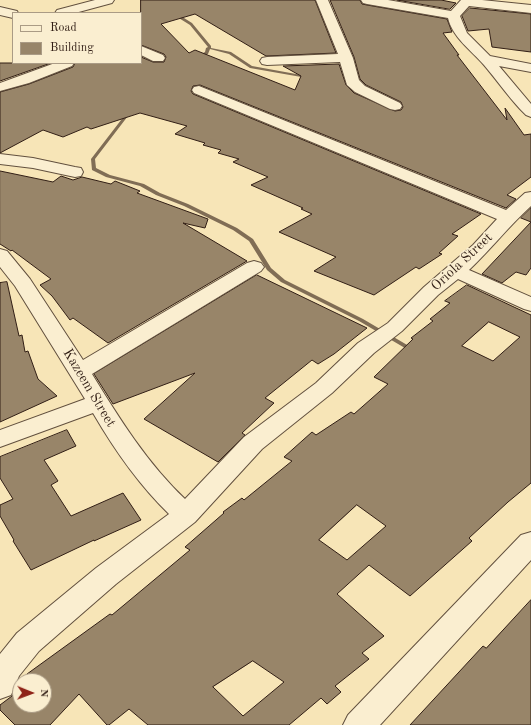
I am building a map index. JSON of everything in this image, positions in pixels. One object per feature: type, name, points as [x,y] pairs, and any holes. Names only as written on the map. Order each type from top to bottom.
[{"type":"street","points":[[65,12],[108,0]]},
{"type":"street","points":[[322,0],[346,58],[352,82],[360,89],[395,106]]},
{"type":"street","points":[[367,0],[454,15]]},
{"type":"street","points":[[454,15],[467,1],[531,9]]},
{"type":"street","points":[[0,11],[12,14]]},
{"type":"street","points":[[454,15],[463,36],[471,46],[486,59],[520,102],[531,112]]},
{"type":"street","points":[[142,50],[158,58]]},
{"type":"street","points":[[267,61],[346,58]]},
{"type":"street","points":[[486,59],[531,68]]},
{"type":"street","points":[[2,85],[24,80],[64,64]]},
{"type":"street","points":[[199,90],[508,217]]},
{"type":"street","points":[[0,159],[33,163],[75,172]]},
{"type":"street","name":"Oriola Street","points":[[0,685],[6,669],[28,642],[106,576],[186,515],[253,443],[324,388],[366,348],[395,327],[431,291],[480,249],[508,217],[531,197]]},
{"type":"street","name":"Kazeem Street","points":[[4,267],[23,283],[115,430],[160,490],[186,515]]},
{"type":"street","points":[[79,372],[254,268]]},
{"type":"street","points":[[456,271],[531,305]]},
{"type":"street","points":[[0,439],[98,403]]},
{"type":"street","points":[[359,725],[531,542]]},
{"type":"building","points":[[141,0],[315,0],[336,53],[266,56],[195,14],[161,24],[189,53],[195,50],[295,90],[301,76],[283,66],[339,64],[346,85],[354,93],[395,111],[401,110],[403,107],[401,102],[366,85],[360,79],[354,57],[330,0],[360,0],[362,4],[447,19],[452,32],[443,33],[459,55],[457,55],[507,120],[505,108],[524,135],[531,134],[531,177],[507,195],[516,199],[506,208],[200,85],[193,86],[191,91],[193,94],[481,214],[452,234],[458,236],[439,253],[442,254],[419,269],[416,267],[374,295],[314,271],[336,257],[279,232],[312,214],[301,209],[303,208],[251,185],[268,177],[233,162],[239,159],[218,153],[221,150],[203,145],[205,143],[175,134],[187,126],[140,113],[91,129],[87,127],[63,137],[43,130],[0,153],[0,92],[29,84],[73,67],[74,64],[142,64],[142,57],[153,62],[164,62],[166,57],[164,54],[142,45]]},
{"type":"building","points":[[397,0],[441,0],[456,3],[450,9]]},
{"type":"building","points":[[470,8],[531,14],[531,52],[492,47],[489,29],[468,31],[462,16]]},
{"type":"building","points":[[0,63],[48,64],[0,81]]},
{"type":"building","points":[[0,171],[53,182],[61,176],[73,180],[82,177],[111,184],[115,181],[140,191],[137,193],[208,219],[205,228],[183,223],[247,261],[108,343],[73,318],[70,320],[52,296],[40,285],[51,279],[12,250],[11,251],[0,244]]},
{"type":"building","points":[[531,208],[531,222],[521,218]]},
{"type":"building","points":[[531,222],[531,268],[526,275],[516,272],[502,283],[482,274]]},
{"type":"building","points":[[257,275],[367,328],[334,354],[318,364],[312,360],[265,398],[274,403],[242,433],[245,435],[218,462],[144,419],[195,373],[113,404],[94,374]]},
{"type":"building","points":[[7,282],[19,336],[22,335],[25,352],[28,351],[38,379],[57,396],[0,422],[0,283]]},
{"type":"building","points":[[467,285],[531,315],[531,483],[469,538],[472,541],[410,596],[369,565],[337,594],[384,636],[362,653],[369,659],[335,686],[341,692],[327,704],[321,698],[289,725],[148,725],[129,709],[107,725],[79,694],[50,725],[15,725],[0,710],[0,705],[12,696],[12,713],[52,713],[52,673],[28,673],[110,614],[112,615],[190,550],[185,547],[224,513],[223,512],[242,498],[244,500],[292,461],[284,457],[312,432],[316,435],[351,412],[354,414],[388,384],[374,377],[413,339],[411,338],[433,321],[430,319],[450,303],[445,301]],"holes":[[[489,322],[520,337],[493,361],[462,346]],[[357,505],[386,526],[347,560],[319,540]],[[253,661],[284,682],[243,716],[213,687]]]},
{"type":"building","points":[[67,430],[76,446],[44,460],[58,481],[51,485],[71,516],[123,493],[141,520],[94,540],[31,570],[0,516],[0,505],[13,499],[0,478],[0,457]]},
{"type":"building","points":[[531,600],[531,725],[410,725],[483,646],[486,648]]},
{"type":"waterway","points":[[175,14],[191,24],[210,47],[208,48]]},
{"type":"waterway","points":[[199,57],[207,53],[208,48]]},
{"type":"waterway","points":[[208,48],[230,53],[251,67],[307,77]]},
{"type":"waterway","points":[[129,112],[93,159],[94,169],[108,176],[142,185],[158,194],[186,205],[235,229],[251,240],[269,269],[283,281],[361,320],[412,350]]}]
